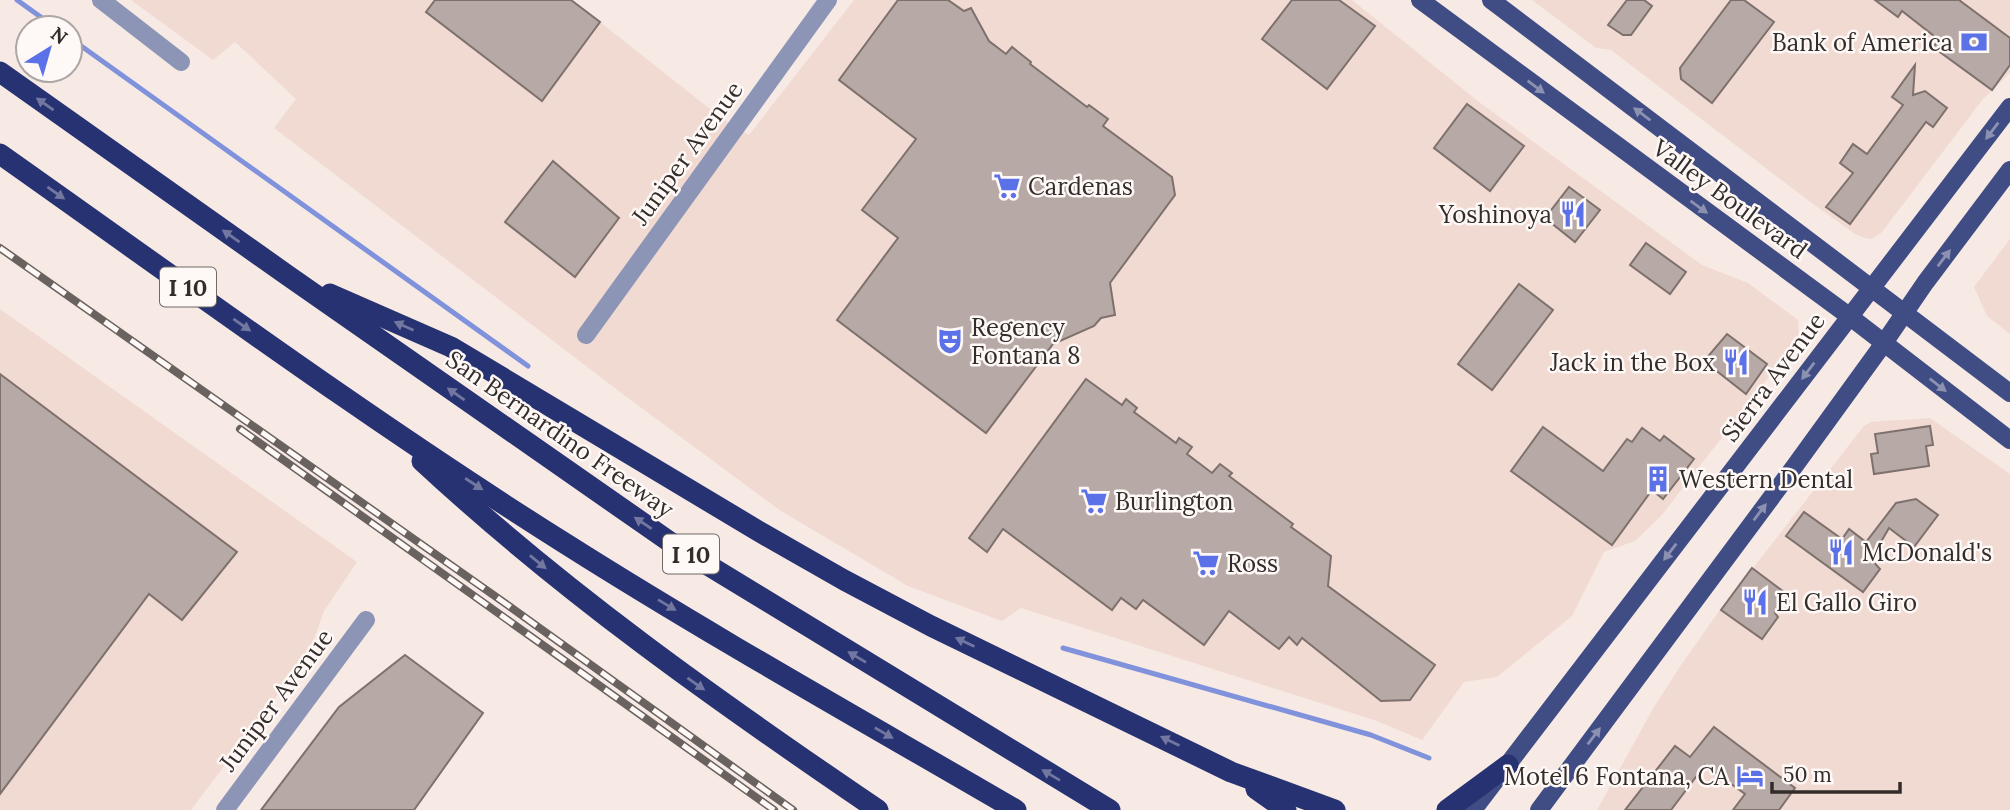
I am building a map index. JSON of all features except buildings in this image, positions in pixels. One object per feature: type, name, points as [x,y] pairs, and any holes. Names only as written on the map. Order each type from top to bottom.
[{"type":"highway","name":"San Bernardino Freeway","points":[[0,72],[670,542],[1110,810]]},
{"type":"highway","name":"I 10","points":[[0,154],[376,420],[566,544],[1016,810]]},
{"type":"highway","points":[[287,275],[451,347],[844,580],[931,626],[1231,772],[1335,810]]},
{"type":"highway","points":[[376,420],[479,514],[641,644],[878,810]]},
{"type":"highway","points":[[1447,810],[1508,765]]},
{"type":"highway","points":[[1231,772],[1286,810]]},
{"type":"main road","name":"Valley Boulevard","points":[[1420,0],[1849,316],[2010,440]]},
{"type":"main road","name":"Valley Boulevard","points":[[1491,0],[2010,393]]},
{"type":"main road","name":"Sierra Avenue","points":[[1473,810],[2010,107]]},
{"type":"main road","points":[[1538,810],[2010,170]]},
{"type":"street","points":[[101,0],[181,62]]},
{"type":"street","name":"Juniper Avenue","points":[[586,335],[828,0]]},
{"type":"street","name":"Juniper Avenue","points":[[225,810],[366,620]]},
{"type":"shaded area","points":[[131,0],[572,0],[724,120],[749,135],[854,0],[1352,0],[1479,102],[1702,265],[1748,283],[1798,320],[1799,338],[1661,516],[1635,541],[1604,552],[1572,616],[1497,677],[1464,682],[1422,740],[1377,721],[1021,608],[1002,621],[908,586],[781,511],[274,128],[296,99],[235,42],[213,60]]},
{"type":"shaded area","points":[[1532,0],[2010,0],[2010,73],[1983,99],[1882,232],[1872,239],[1865,238],[1855,234],[1809,201],[1611,50],[1596,48]]},
{"type":"shaded area","points":[[2010,239],[2010,334],[1987,316],[1974,287]]},
{"type":"shaded area","points":[[0,309],[357,562],[324,611],[309,653],[191,810],[0,810]]},
{"type":"shaded area","points":[[1930,418],[2010,474],[2010,810],[1597,810],[1654,707],[1681,665],[1717,614],[1864,426],[1871,422]]},
{"type":"waterway","points":[[17,0],[36,14]]},
{"type":"waterway","points":[[84,48],[528,366]]},
{"type":"waterway","points":[[1063,648],[1371,735],[1429,758]]},
{"type":"railway","points":[[0,248],[509,606],[793,810]]},
{"type":"railway","points":[[240,429],[774,810]]},
{"type":"place","name":"Bank of America","points":[[1974,42]]},
{"type":"place","name":"Cardenas","points":[[1007,186]]},
{"type":"place","name":"Yoshinoya","points":[[1573,214]]},
{"type":"place","name":"Regency Fontana 8","points":[[950,341]]},
{"type":"place","name":"Jack in the Box","points":[[1736,362]]},
{"type":"place","name":"Western Dental","points":[[1658,479]]},
{"type":"place","name":"Burlington","points":[[1094,501]]},
{"type":"place","name":"McDonald's","points":[[1841,552]]},
{"type":"place","name":"Ross","points":[[1206,563]]},
{"type":"place","name":"El Gallo Giro","points":[[1755,602]]},
{"type":"place","name":"Motel 6 Fontana, CA","points":[[1750,776]]}]
